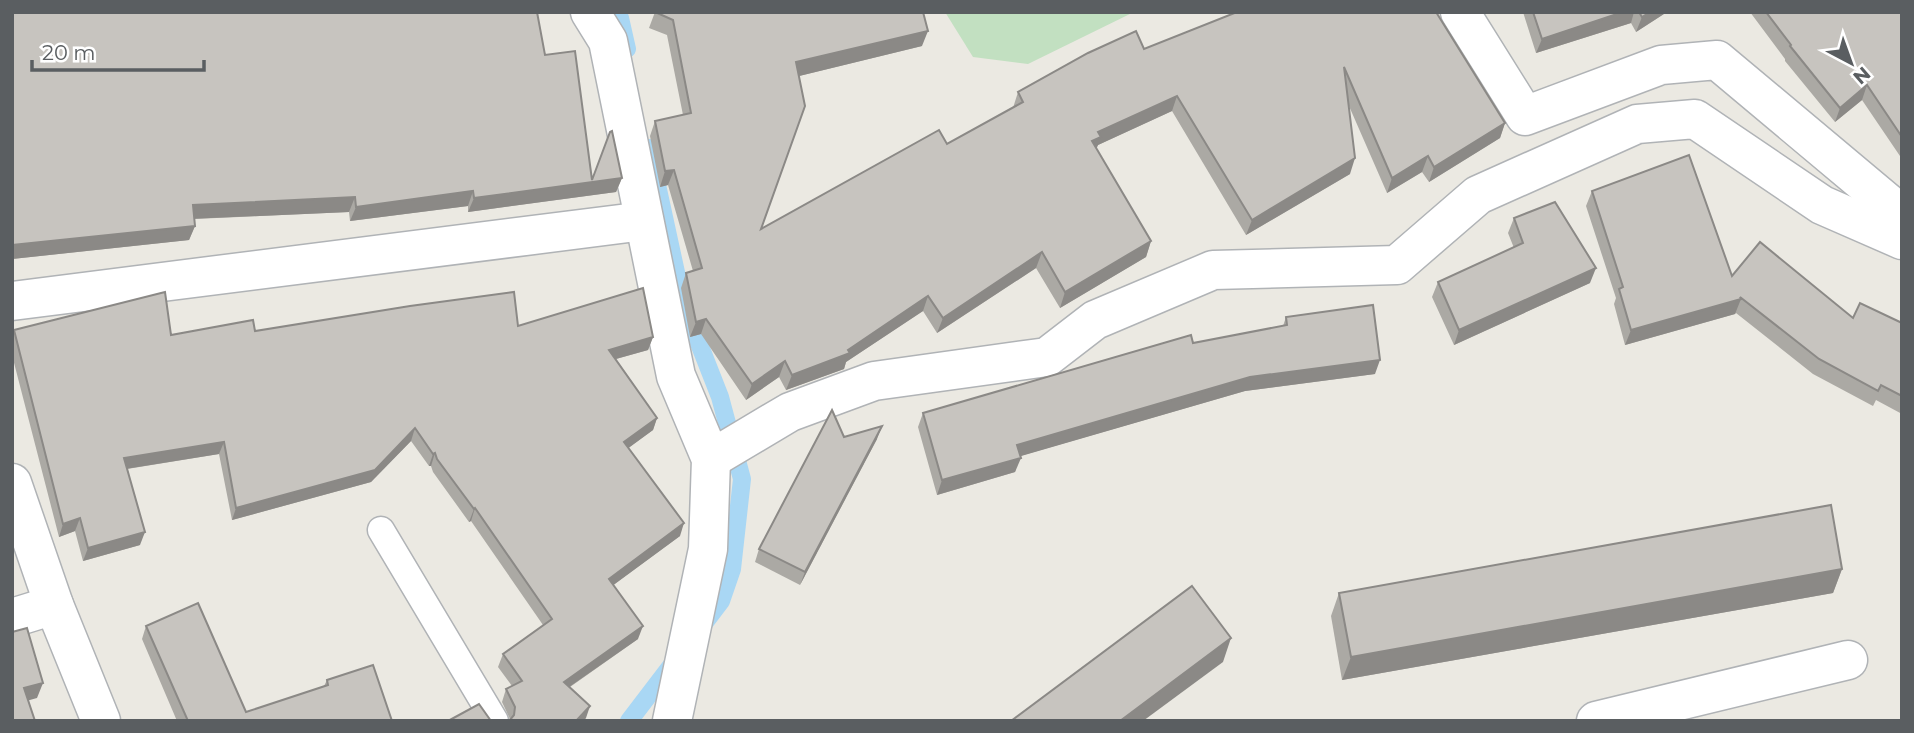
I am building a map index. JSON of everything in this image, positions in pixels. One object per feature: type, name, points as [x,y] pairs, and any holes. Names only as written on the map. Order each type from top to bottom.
[{"type":"street","points":[[590,12],[608,41],[676,376],[713,458],[708,549],[674,714]]},
{"type":"street","points":[[1460,12],[1525,116],[1661,65],[1717,60],[1902,215]]},
{"type":"street","points":[[713,458],[790,412],[874,381],[1047,356],[1094,320],[1213,271],[1398,265],[1478,195],[1637,124],[1695,119],[1822,205],[1902,240]]},
{"type":"street","points":[[12,301],[644,221]]},
{"type":"street","points":[[12,483],[54,605],[101,721]]},
{"type":"street","points":[[12,618],[54,605]]},
{"type":"street","points":[[1596,721],[1849,660]]},
{"type":"lane","points":[[381,530],[495,721]]},
{"type":"green space","points":[[945,12],[1134,12],[1028,64],[973,57]]},
{"type":"building","points":[[12,12],[537,12],[545,55],[575,51],[592,180],[612,131],[622,178],[474,198],[473,191],[356,207],[355,197],[193,205],[195,226],[12,245]]},
{"type":"building","points":[[655,12],[923,12],[928,31],[796,62],[805,106],[761,229],[939,130],[947,144],[1023,102],[1018,92],[1088,53],[1136,31],[1144,49],[1237,12],[1436,12],[1505,123],[1434,167],[1428,156],[1392,178],[1344,67],[1355,158],[1252,220],[1177,96],[1098,132],[1101,137],[1092,141],[1151,241],[1065,292],[1042,252],[943,318],[928,296],[848,350],[850,353],[792,375],[785,361],[752,384],[706,319],[696,322],[686,273],[702,268],[674,170],[665,171],[655,121],[691,113],[673,20]]},
{"type":"building","points":[[1533,12],[1623,12],[1542,39]]},
{"type":"building","points":[[1766,12],[1902,12],[1902,137],[1867,85],[1840,108]]},
{"type":"building","points":[[1689,155],[1732,276],[1760,242],[1853,318],[1860,303],[1902,323],[1902,396],[1881,385],[1878,391],[1819,359],[1740,297],[1741,299],[1631,330],[1619,289],[1623,287],[1592,191]]},
{"type":"building","points":[[1555,202],[1596,268],[1459,330],[1438,282],[1523,243],[1514,218]]},
{"type":"building","points":[[643,288],[653,337],[609,350],[657,418],[624,442],[684,523],[609,579],[643,626],[564,682],[590,706],[576,721],[509,721],[514,715],[515,707],[506,689],[522,681],[503,654],[552,619],[475,508],[415,428],[375,470],[236,508],[224,442],[124,458],[145,532],[88,548],[80,518],[63,524],[14,330],[165,292],[171,335],[253,320],[255,331],[514,292],[518,326]]},
{"type":"building","points":[[1373,305],[1380,360],[1250,377],[1017,445],[1021,458],[942,480],[923,413],[1191,335],[1193,343],[1287,325],[1286,317]]},
{"type":"building","points":[[832,410],[844,437],[882,426],[805,572],[759,549]]},
{"type":"building","points":[[1831,505],[1842,569],[1351,657],[1339,593]]},
{"type":"building","points":[[1192,586],[1231,638],[1120,721],[1011,721]]},
{"type":"building","points":[[198,603],[246,712],[328,685],[327,680],[373,665],[392,721],[188,721],[146,626]]},
{"type":"building","points":[[27,628],[43,683],[24,688],[35,721],[12,721],[12,632]]},
{"type":"building","points":[[479,704],[491,721],[448,721]]},
{"type":"waterway","points":[[617,12],[627,49]]},
{"type":"waterway","points":[[649,148],[682,300],[720,397],[742,479],[732,569],[721,601],[702,626]]},
{"type":"waterway","points":[[629,721],[674,662]]}]
